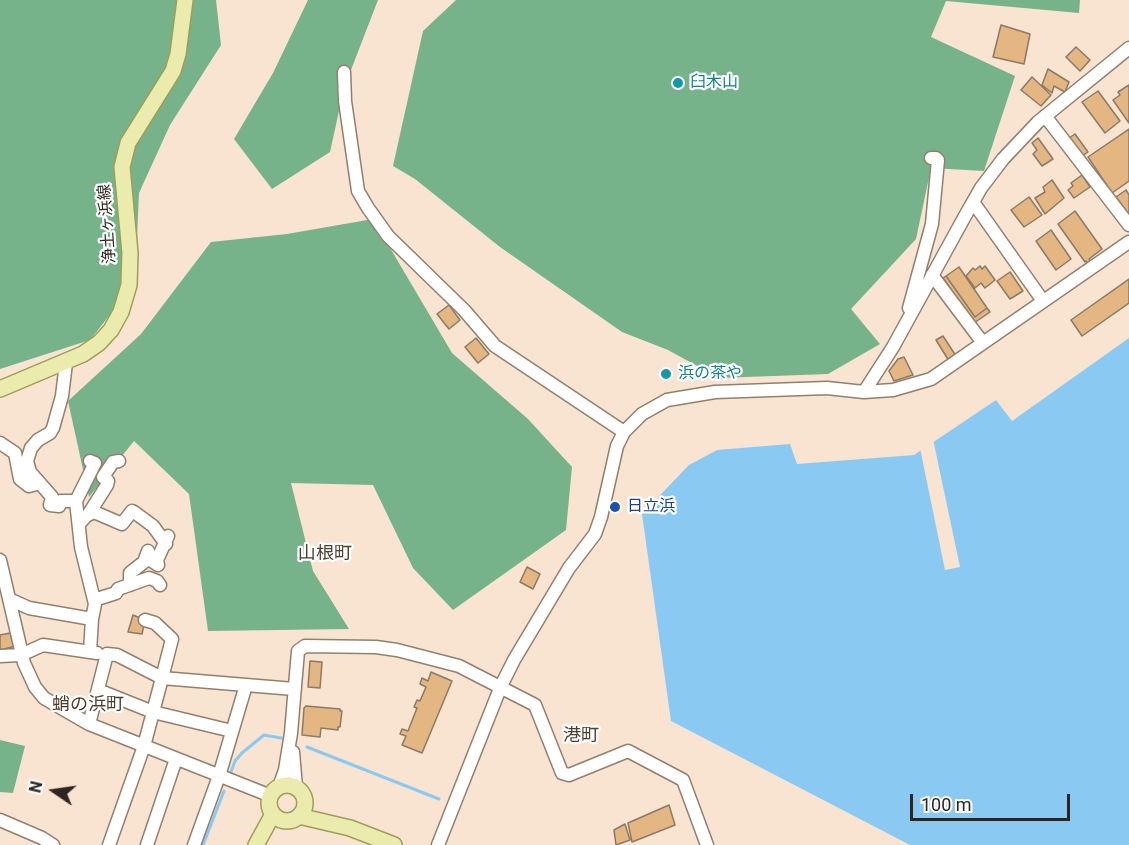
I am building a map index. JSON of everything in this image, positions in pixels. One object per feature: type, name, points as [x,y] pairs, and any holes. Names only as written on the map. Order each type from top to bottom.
[{"type":"main road","name":"浄土ヶ浜線","points":[[0,389],[83,354],[99,343],[111,330],[121,312],[129,285],[130,253],[122,167],[128,142],[173,71],[178,54],[185,0]]},
{"type":"main road","points":[[263,845],[276,828],[293,819],[304,809],[305,801],[302,793],[296,787],[287,785],[275,792],[269,805],[276,818],[293,819],[350,828]]},
{"type":"main road","points":[[305,801],[350,828],[394,845]]},
{"type":"main road","points":[[256,845],[273,814]]},
{"type":"street","points":[[864,392],[904,326],[973,202],[1003,159],[1045,116],[1129,48]]},
{"type":"street","points":[[344,72],[345,101],[358,191],[388,236],[464,309],[495,346],[624,432]]},
{"type":"street","points":[[1045,116],[1129,225]]},
{"type":"street","points":[[904,326],[932,224],[938,160],[931,158]]},
{"type":"street","points":[[973,202],[1043,301]]},
{"type":"street","points":[[438,845],[501,686],[569,568],[595,534],[601,517],[616,446],[624,432],[642,414],[667,400],[715,392],[826,388],[864,392],[892,390],[931,379],[1129,242]]},
{"type":"street","points":[[932,275],[983,343]]},
{"type":"street","points":[[66,363],[62,396],[54,428],[38,440],[28,454],[28,467],[52,497],[50,506],[59,506],[61,501],[76,501]]},
{"type":"street","points":[[0,443],[15,453],[20,479],[29,486],[40,483]]},
{"type":"street","points":[[90,461],[95,464],[76,501],[83,520],[81,547],[95,604],[90,652]]},
{"type":"street","points":[[83,520],[107,485],[108,481],[103,477],[113,462],[119,461]]},
{"type":"street","points":[[83,520],[94,512],[122,524],[134,512],[153,525],[167,540],[158,565],[152,561],[148,551],[144,562],[130,573],[130,585]]},
{"type":"street","points":[[0,560],[24,663],[35,687],[44,698],[89,724],[219,776],[275,792],[285,770],[291,733],[298,651],[305,646],[376,647],[397,650],[459,666],[535,705],[562,772],[569,775],[628,751],[683,780],[707,845]]},
{"type":"street","points":[[94,600],[149,578],[160,585]]},
{"type":"street","points":[[9,599],[18,601],[28,608],[92,619]]},
{"type":"street","points":[[109,845],[144,746],[172,639],[155,623],[145,620]]},
{"type":"street","points":[[0,656],[23,654],[43,645],[117,655],[162,678],[294,689]]},
{"type":"street","points":[[89,724],[107,654]]},
{"type":"street","points":[[194,845],[219,776],[246,685]]},
{"type":"street","points":[[98,690],[153,712],[232,731]]},
{"type":"street","points":[[291,733],[296,787]]},
{"type":"street","points":[[147,845],[176,759]]},
{"type":"street","points":[[0,820],[53,845]]},
{"type":"green space","points":[[0,0],[216,0],[221,45],[170,125],[139,193],[135,283],[90,340],[0,369]]},
{"type":"green space","points":[[308,0],[378,0],[344,88],[330,152],[272,189],[234,139],[273,73]]},
{"type":"green space","points":[[456,0],[1080,0],[1079,13],[946,1],[931,37],[1015,76],[984,171],[931,168],[916,239],[851,309],[880,344],[828,374],[719,378],[668,350],[622,332],[500,247],[415,179],[393,166],[423,31]]},
{"type":"green space","points":[[373,219],[452,353],[528,419],[572,467],[566,530],[453,610],[413,568],[373,485],[291,483],[313,571],[349,629],[208,631],[189,494],[134,441],[89,497],[68,401],[141,334],[211,242],[287,234]]},
{"type":"green space","points":[[0,740],[25,746],[13,793],[0,792]]},
{"type":"water","points":[[1129,338],[1129,845],[910,845],[671,721],[642,514],[689,465],[717,450],[790,444],[797,464],[914,455],[996,400],[1012,421]]},
{"type":"pier","points":[[933,439],[960,567],[945,570],[920,448]]},
{"type":"building","points":[[1001,25],[1030,34],[1024,64],[993,57]]},
{"type":"building","points":[[1076,47],[1090,60],[1080,71],[1066,57]]},
{"type":"building","points":[[1048,69],[1069,82],[1065,92],[1054,86],[1052,93],[1042,85]]},
{"type":"building","points":[[1032,77],[1051,95],[1041,106],[1021,90]]},
{"type":"building","points":[[1129,85],[1129,123],[1113,100],[1120,95],[1118,92]]},
{"type":"building","points":[[1098,91],[1120,121],[1105,133],[1082,102]]},
{"type":"building","points":[[1129,129],[1129,181],[1112,193],[1088,157]]},
{"type":"building","points":[[1075,134],[1088,152],[1079,158],[1066,140]]},
{"type":"building","points":[[1038,138],[1053,159],[1042,166],[1033,154],[1037,150],[1032,143]]},
{"type":"building","points":[[1082,175],[1090,187],[1074,198],[1068,190],[1073,186],[1071,183]]},
{"type":"building","points":[[1052,180],[1064,198],[1045,214],[1035,198],[1045,192],[1043,187]]},
{"type":"building","points":[[1126,190],[1129,195],[1129,215],[1116,197]]},
{"type":"building","points":[[1029,197],[1042,215],[1024,227],[1011,210]]},
{"type":"building","points":[[1075,211],[1102,249],[1089,259],[1088,263],[1058,224]]},
{"type":"building","points":[[1051,230],[1071,259],[1056,270],[1036,241]]},
{"type":"building","points":[[980,266],[982,269],[985,266],[995,280],[985,288],[981,283],[975,288],[966,276],[973,268],[975,270]]},
{"type":"building","points":[[959,267],[987,308],[975,317],[946,276]]},
{"type":"building","points":[[1010,272],[1023,291],[1010,299],[997,281]]},
{"type":"building","points":[[946,276],[975,317],[987,308],[990,312],[974,323],[943,278]]},
{"type":"building","points":[[1129,279],[1129,303],[1082,336],[1071,320]]},
{"type":"building","points":[[449,305],[460,320],[449,329],[437,314]]},
{"type":"building","points":[[943,336],[956,356],[949,361],[936,340]]},
{"type":"building","points":[[476,338],[489,354],[478,363],[465,347]]},
{"type":"building","points":[[904,357],[913,375],[894,381],[889,371],[898,359]]},
{"type":"building","points":[[527,567],[540,574],[533,589],[520,582]]},
{"type":"building","points":[[133,615],[145,620],[142,634],[128,632]]},
{"type":"building","points":[[10,633],[16,646],[0,650],[0,635]]},
{"type":"building","points":[[310,661],[322,662],[320,688],[308,687]]},
{"type":"building","points":[[431,672],[452,681],[422,753],[402,745],[406,736],[400,734],[402,729],[408,731],[417,708],[414,707],[417,700],[420,701],[426,687],[420,684],[422,678],[428,681]]},
{"type":"building","points":[[306,706],[340,709],[342,711],[338,730],[321,728],[320,737],[302,735]]},
{"type":"building","points":[[669,805],[675,825],[632,842],[628,823]]},
{"type":"building","points":[[625,824],[630,840],[616,845],[614,830]]},
{"type":"waterway","points":[[231,772],[235,761],[242,753],[264,735],[281,738]]},
{"type":"waterway","points":[[307,747],[439,799]]},
{"type":"waterway","points":[[203,845],[224,791]]},
{"type":"place","name":"臼木山","points":[[678,83]]},
{"type":"place","name":"浜の茶や","points":[[666,374]]},
{"type":"place","name":"日立浜","points":[[615,507]]},
{"type":"district","name":"山根町","points":[[325,554]]},
{"type":"district","name":"蛸の浜町","points":[[88,705]]},
{"type":"district","name":"港町","points":[[581,736]]}]
